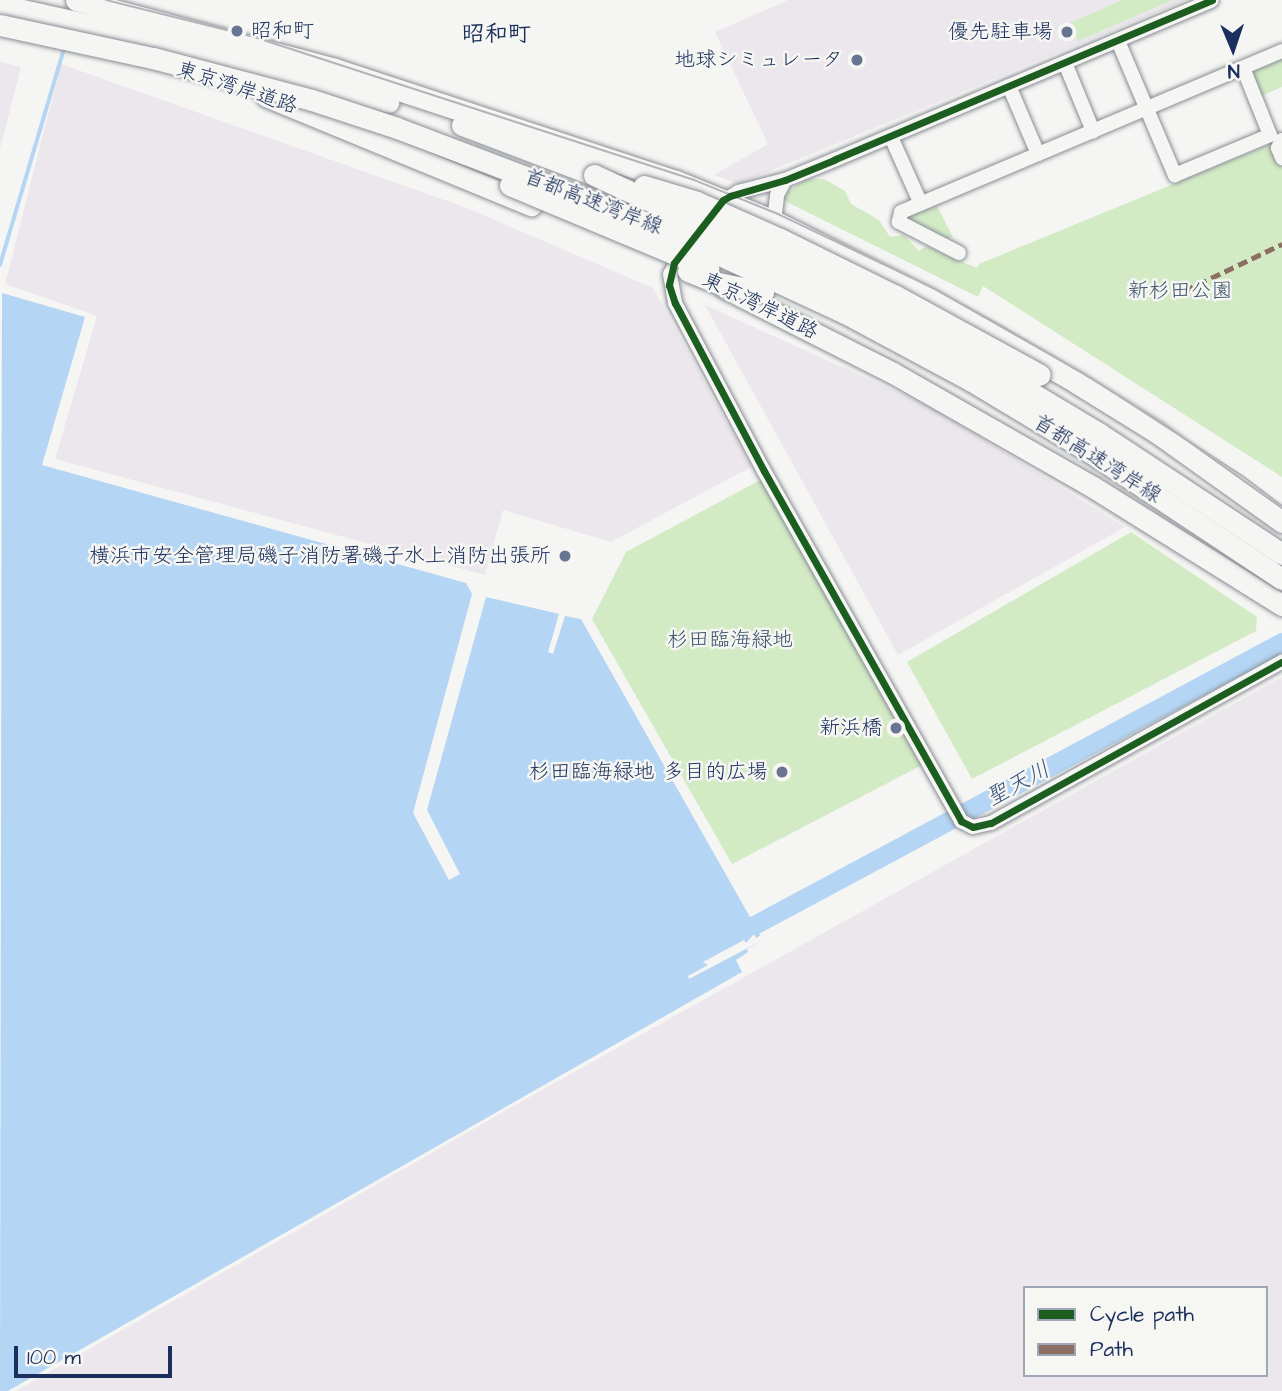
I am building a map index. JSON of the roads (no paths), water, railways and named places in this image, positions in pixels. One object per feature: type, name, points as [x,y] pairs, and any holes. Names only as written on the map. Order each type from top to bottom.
[{"type":"highway","name":"東京湾岸道路","points":[[76,0],[335,69],[676,181],[774,221],[869,267],[1007,342],[1156,432],[1282,522]]},
{"type":"highway","name":"首都高速湾岸線","points":[[0,5],[186,46],[368,95],[467,127],[594,176],[804,271],[980,362],[1100,434],[1282,554]]},
{"type":"highway","name":"東京湾岸道路","points":[[0,27],[167,65],[255,92],[674,263],[893,373],[1093,487],[1282,605]]},
{"type":"highway","name":"首都高速湾岸線","points":[[0,27],[153,58],[397,128],[668,231],[845,313],[970,380],[1090,452],[1282,579]]},
{"type":"highway","points":[[235,80],[578,212],[763,292],[931,379],[1046,444],[1064,457],[1093,487]]},
{"type":"highway","points":[[594,176],[674,194],[780,239],[917,307],[1222,479]]},
{"type":"street","points":[[1212,0],[891,137],[785,180],[723,200],[674,263],[669,285],[675,303],[961,821],[973,827],[991,823],[1282,662]]},
{"type":"street","points":[[1118,41],[1175,175],[1270,135],[1242,68]]},
{"type":"street","points":[[959,253],[899,222],[901,212],[1282,51]]},
{"type":"street","points":[[1065,63],[1093,131]]},
{"type":"street","points":[[1009,86],[1038,154]]},
{"type":"street","points":[[891,137],[921,204]]},
{"type":"street","points":[[1282,140],[1278,148],[1282,158]]},
{"type":"street","points":[[774,221],[777,195],[785,180]]},
{"type":"water","points":[[2,293],[85,317],[42,465],[466,583],[472,594],[413,813],[449,880],[460,874],[427,810],[486,597],[559,614],[548,652],[553,654],[565,616],[581,619],[763,940],[747,949],[748,952],[736,960],[742,972],[8,1391],[0,1391]]},
{"type":"waterway","points":[[0,265],[65,46]]},
{"type":"waterway","name":"聖天川","points":[[754,925],[1282,642]]},
{"type":"tram line","points":[[106,0],[254,37],[694,180],[778,214],[931,287],[1005,328],[1091,378],[1244,477],[1282,506]]},
{"type":"place","name":"昭和町","points":[[237,31]]},
{"type":"place","name":"優先駐車場","points":[[1067,32]]},
{"type":"place","name":"地球シミュレータ","points":[[857,60]]},
{"type":"place","name":"横浜市安全管理局磯子消防署磯子水上消防出張所","points":[[565,556]]},
{"type":"place","name":"新浜橋","points":[[896,728]]},
{"type":"place","name":"杉田臨海緑地 多目的広場","points":[[782,772]]},
{"type":"district","name":"昭和町","points":[[496,34]]},
{"type":"park label","name":"新杉田公園","points":[[1180,291]]},
{"type":"park label","name":"杉田臨海緑地","points":[[730,640]]}]
